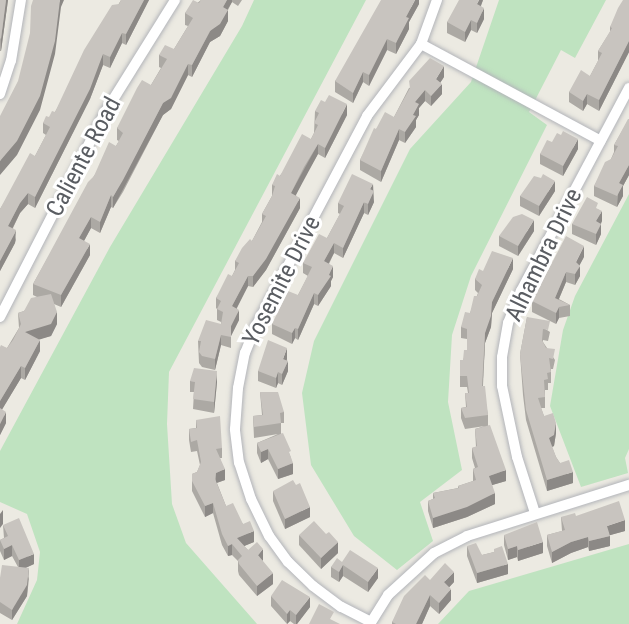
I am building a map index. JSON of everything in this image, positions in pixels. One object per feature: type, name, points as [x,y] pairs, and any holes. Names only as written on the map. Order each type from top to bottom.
[{"type":"street","points":[[0,94],[11,61],[21,0]]},
{"type":"street","name":"Caliente Road","points":[[0,317],[106,111],[175,0]]},
{"type":"street","name":"Yosemite Drive","points":[[371,623],[341,607],[313,586],[288,562],[269,536],[251,499],[239,463],[235,429],[238,388],[256,326],[367,116],[421,44],[437,0]]},
{"type":"street","points":[[421,44],[601,141]]},
{"type":"street","name":"Alhambra Drive","points":[[535,513],[506,413],[502,386],[506,335],[521,291],[629,88]]},
{"type":"street","points":[[371,623],[388,595],[434,553],[467,536],[629,485]]},
{"type":"green space","points":[[254,0],[366,0],[169,372],[167,424],[172,504],[186,543],[257,624],[17,624],[37,580],[40,552],[27,514],[0,502],[0,451],[110,247],[242,26]]},
{"type":"green space","points":[[499,0],[606,0],[575,58],[561,50],[529,112],[547,125],[471,276],[452,335],[448,402],[462,470],[420,502],[433,541],[397,570],[354,536],[311,465],[302,393],[314,341],[410,149],[471,82]]},
{"type":"green space","points":[[629,194],[629,449],[625,458],[628,473],[581,487],[550,406],[563,330],[575,296]]},
{"type":"green space","points":[[629,544],[629,624],[438,624],[469,591]]},
{"type":"building","points":[[0,0],[6,0],[1,39],[0,38]]},
{"type":"building","points":[[33,0],[60,0],[55,41],[40,96],[17,141],[0,161],[0,116],[18,81],[30,33]]},
{"type":"building","points":[[121,0],[144,0],[110,57],[103,54],[90,89],[35,197],[28,193],[20,203],[8,226],[16,230],[15,233],[0,261],[0,209],[30,153],[35,156],[50,127],[43,123],[46,116],[49,117],[52,111],[55,112],[84,50],[112,5],[119,4]]},
{"type":"building","points":[[193,0],[199,3],[201,0],[227,0],[223,7],[228,10],[220,24],[210,31],[192,65],[188,64],[171,98],[163,103],[123,180],[113,197],[111,195],[100,222],[91,217],[79,238],[90,244],[61,295],[33,284],[88,182],[94,176],[109,142],[116,146],[123,133],[117,128],[137,88],[142,80],[151,85],[167,59],[159,55],[165,45],[174,49],[193,18],[185,13]]},
{"type":"building","points":[[381,0],[415,0],[396,43],[387,39],[369,75],[363,72],[353,93],[335,81]]},
{"type":"building","points":[[459,0],[479,0],[477,4],[484,8],[477,23],[471,20],[465,32],[447,22]]},
{"type":"building","points":[[623,0],[629,0],[629,41],[599,100],[587,94],[583,101],[569,92],[581,70],[590,76],[602,53],[598,51],[612,28],[610,27]]},
{"type":"building","points":[[430,58],[444,66],[436,79],[442,84],[431,96],[425,90],[415,102],[419,104],[413,115],[416,116],[405,132],[399,129],[381,171],[360,160],[374,128],[376,129],[385,112],[394,117],[410,88],[409,81]]},
{"type":"building","points":[[329,95],[347,104],[325,148],[318,144],[304,167],[291,193],[300,198],[266,259],[253,276],[248,276],[232,306],[239,310],[231,326],[231,337],[221,335],[215,359],[202,356],[199,352],[201,341],[198,341],[206,320],[221,324],[223,312],[217,309],[221,301],[216,298],[228,274],[232,276],[239,263],[235,261],[242,248],[250,239],[252,241],[266,216],[262,214],[272,196],[275,186],[272,185],[277,174],[280,176],[302,134],[311,139],[318,125],[314,123],[319,113],[315,111],[321,100],[325,102]]},
{"type":"building","points":[[628,119],[629,165],[619,183],[623,185],[617,196],[594,186],[605,162],[611,159],[618,146],[614,145]]},
{"type":"building","points":[[563,131],[578,139],[563,166],[540,154],[547,140],[552,142],[557,133],[561,135]]},
{"type":"building","points":[[352,174],[373,184],[370,189],[374,191],[368,204],[364,202],[343,248],[334,243],[324,261],[333,266],[329,275],[331,276],[318,295],[314,293],[298,329],[295,328],[292,333],[272,324],[288,291],[298,295],[312,267],[303,263],[319,234],[327,238],[344,206],[338,203]]},
{"type":"building","points":[[543,174],[555,181],[539,206],[520,196],[534,176],[541,178]]},
{"type":"building","points":[[587,197],[598,203],[596,208],[602,211],[596,221],[601,224],[596,234],[572,224]]},
{"type":"building","points":[[522,214],[534,220],[518,246],[499,236],[513,217]]},
{"type":"building","points":[[566,236],[584,246],[576,262],[580,266],[575,274],[566,272],[555,298],[570,305],[559,307],[556,313],[532,301]]},
{"type":"building","points":[[492,251],[513,258],[492,302],[491,316],[485,333],[482,386],[485,386],[488,415],[465,418],[461,408],[467,407],[465,393],[469,393],[467,376],[460,376],[460,360],[463,360],[464,350],[467,350],[467,329],[461,327],[465,312],[470,313],[474,296],[477,296],[482,285],[475,279],[479,269],[483,271]]},
{"type":"building","points":[[51,294],[57,312],[51,324],[25,332],[40,340],[25,368],[21,366],[0,401],[0,347],[1,345],[7,348],[13,340],[21,324],[18,313],[24,311],[31,298]]},
{"type":"building","points":[[527,317],[550,321],[548,330],[543,329],[542,340],[546,348],[555,349],[553,359],[549,358],[551,372],[547,373],[548,379],[544,380],[545,397],[538,398],[544,416],[553,413],[556,423],[554,435],[549,438],[556,457],[560,463],[569,460],[573,472],[547,480],[526,410],[520,354]]},
{"type":"building","points":[[268,340],[287,348],[283,359],[288,361],[282,374],[278,372],[276,378],[258,371]]},
{"type":"building","points":[[194,368],[217,371],[214,402],[193,399],[195,382],[190,381]]},
{"type":"building","points":[[260,392],[278,392],[284,412],[280,413],[281,423],[254,427],[253,416],[263,415]]},
{"type":"building","points":[[0,408],[6,412],[0,424]]},
{"type":"building","points":[[220,416],[222,448],[216,449],[225,469],[216,473],[215,479],[226,506],[233,503],[243,524],[250,521],[254,531],[237,538],[248,550],[257,542],[263,549],[258,555],[273,573],[257,586],[239,564],[238,560],[242,556],[232,544],[228,546],[213,503],[205,506],[192,481],[192,474],[197,472],[201,462],[197,440],[191,442],[189,429],[197,428],[196,420]]},
{"type":"building","points":[[490,425],[506,470],[489,476],[495,493],[467,507],[433,518],[428,501],[435,498],[433,493],[459,488],[458,486],[476,480],[473,469],[478,467],[472,448],[477,446],[475,429]]},
{"type":"building","points":[[283,433],[293,463],[278,469],[268,449],[261,452],[257,443]]},
{"type":"building","points":[[293,480],[296,485],[300,483],[310,507],[285,519],[273,491]]},
{"type":"building","points":[[619,501],[625,520],[607,526],[610,536],[589,541],[588,537],[552,552],[547,535],[565,530],[561,517],[575,513],[576,516]]},
{"type":"building","points":[[19,518],[34,554],[19,560],[12,545],[4,549],[0,540],[8,536],[3,525]]},
{"type":"building","points":[[314,521],[338,542],[321,558],[299,535]]},
{"type":"building","points":[[537,522],[543,542],[518,550],[517,546],[508,549],[504,535]]},
{"type":"building","points":[[476,543],[482,555],[494,552],[494,549],[502,546],[508,564],[477,573],[467,546]]},
{"type":"building","points":[[350,550],[378,568],[368,582],[343,565],[339,572],[331,567],[337,558],[342,562]]},
{"type":"building","points":[[445,563],[454,572],[444,582],[451,589],[439,603],[430,595],[416,624],[392,622],[404,596],[425,575],[430,580]]},
{"type":"building","points":[[2,565],[29,568],[27,585],[12,610],[0,602]]},
{"type":"building","points":[[282,580],[310,597],[296,615],[290,610],[287,614],[271,596]]},
{"type":"building","points":[[319,604],[334,612],[330,619],[340,624],[309,624]]}]
